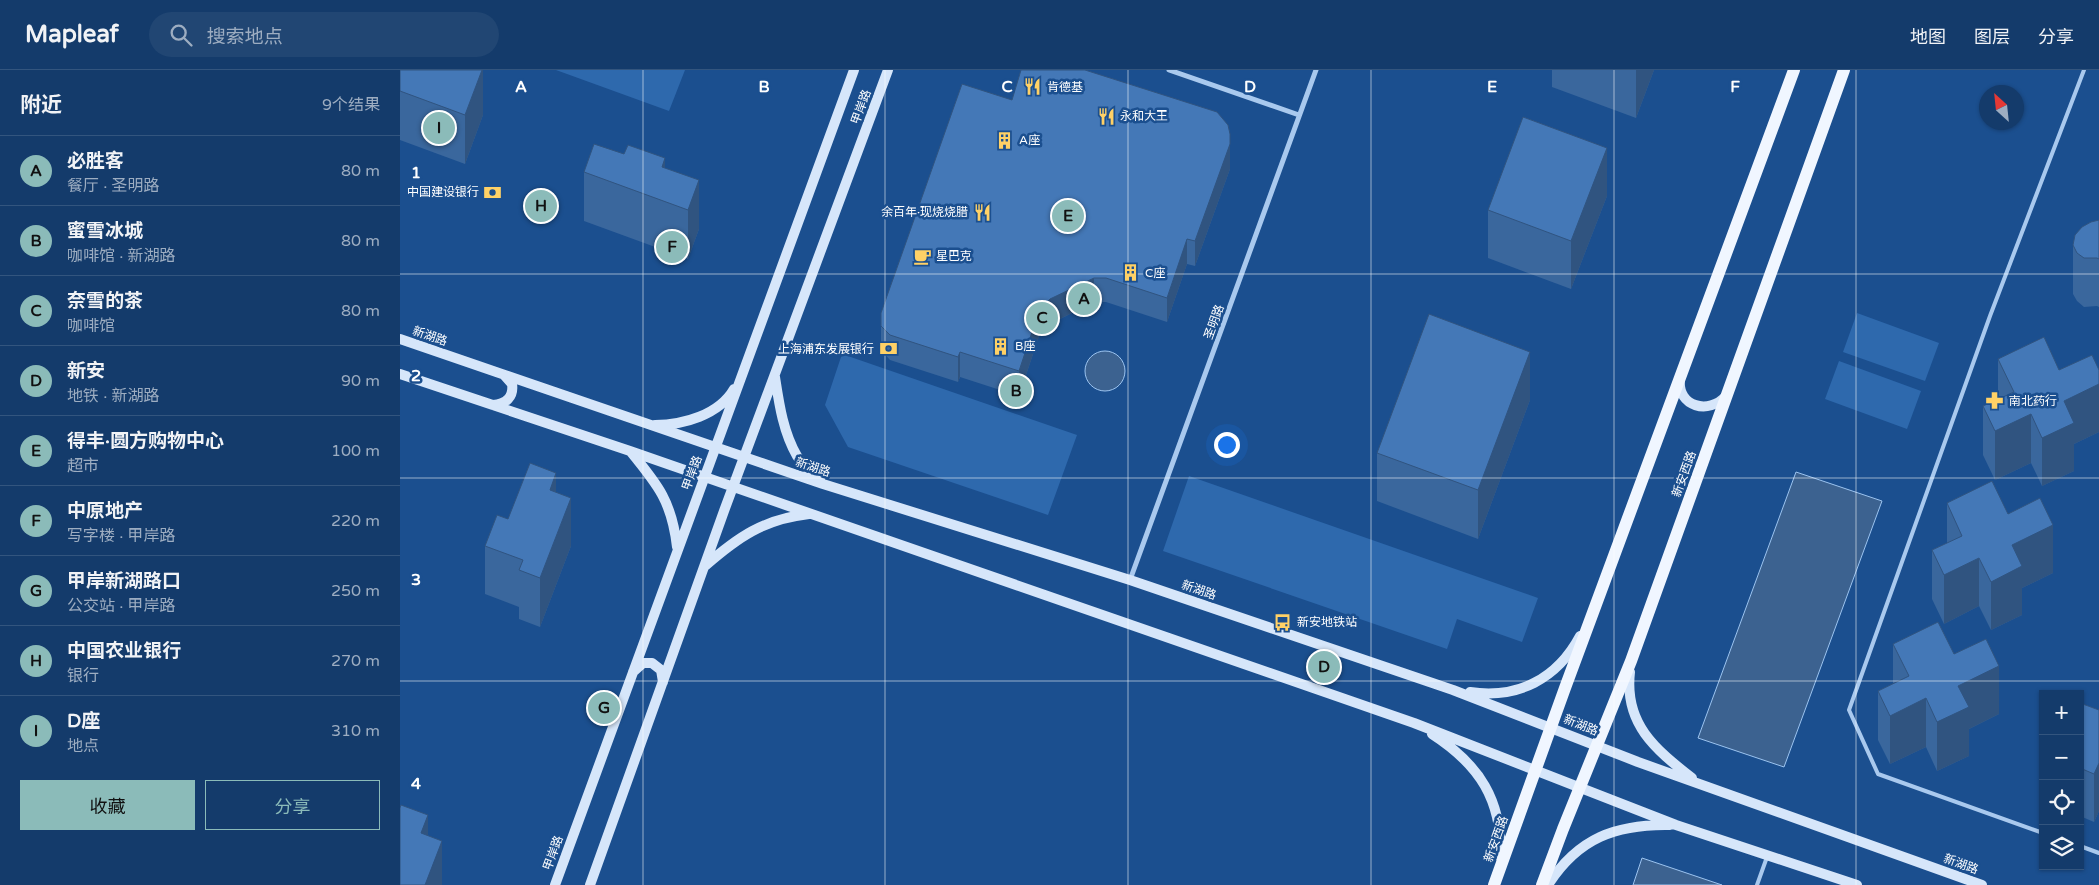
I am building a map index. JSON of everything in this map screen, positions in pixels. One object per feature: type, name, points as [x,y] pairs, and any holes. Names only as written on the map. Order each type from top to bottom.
[{"type":"main road","name":"甲岸路","points":[[555,885],[854,70]]},
{"type":"main road","name":"甲岸路","points":[[590,885],[733,487],[888,70]]},
{"type":"main road","name":"新安西路","points":[[1494,885],[1594,608],[1794,70]]},
{"type":"main road","name":"新安西路","points":[[1542,885],[1579,787],[1631,661],[1844,70]]},
{"type":"main road","name":"新湖路","points":[[400,339],[714,448],[1130,580],[1453,690],[1638,762],[1982,885]]},
{"type":"main road","points":[[400,374],[704,476],[1414,723],[1676,825],[1857,885]]},
{"type":"main road","points":[[490,404],[495,405],[505,402],[512,394],[512,384],[502,374]]},
{"type":"main road","points":[[774,376],[781,412],[790,442],[797,456],[823,484]]},
{"type":"main road","points":[[645,424],[667,425],[688,421],[702,415],[719,406],[731,394],[741,377]]},
{"type":"main road","points":[[1680,378],[1679,387],[1683,395],[1695,406],[1711,407],[1719,403],[1728,393]]},
{"type":"main road","points":[[630,451],[658,486],[667,502],[675,528],[678,548]]},
{"type":"main road","points":[[705,566],[727,547],[756,528],[790,516],[812,514]]},
{"type":"main road","points":[[1453,690],[1497,693],[1517,690],[1546,676],[1560,665],[1572,650],[1594,608]]},
{"type":"main road","points":[[1631,661],[1629,696],[1640,728],[1666,758],[1701,784]]},
{"type":"main road","points":[[632,675],[639,666],[652,663],[661,670],[663,683]]},
{"type":"main road","points":[[1414,723],[1461,756],[1476,771],[1486,786],[1495,807],[1500,831],[1501,865]]},
{"type":"main road","points":[[1548,885],[1576,850],[1593,840],[1613,831],[1629,827],[1676,825]]},
{"type":"street","points":[[1169,70],[1299,115]]},
{"type":"street","name":"圣明路","points":[[1130,580],[1316,70]]},
{"type":"lane","points":[[2039,832],[1878,774],[1850,710],[1990,316],[2084,70]]},
{"type":"lane","points":[[2084,847],[2099,853]]},
{"type":"lane","points":[[1757,885],[1768,855]]},
{"type":"shaded area","points":[[556,70],[685,70],[669,111]]},
{"type":"shaded area","points":[[1857,313],[1939,343],[1925,381],[1843,352]]},
{"type":"shaded area","points":[[1105,351],[1119,357],[1125,371],[1119,385],[1105,391],[1091,385],[1085,371],[1091,357]]},
{"type":"shaded area","points":[[842,354],[1077,435],[1048,515],[848,447],[825,405]]},
{"type":"shaded area","points":[[1839,361],[1921,391],[1907,429],[1825,399]]},
{"type":"shaded area","points":[[1796,472],[1882,501],[1784,767],[1698,738]]},
{"type":"shaded area","points":[[1189,476],[1538,598],[1522,642],[1457,619],[1447,649],[1163,551]]},
{"type":"shaded area","points":[[1642,858],[1722,885],[1633,885]]},
{"type":"building","points":[[400,70],[482,70],[465,115],[400,91]]},
{"type":"building","points":[[1021,70],[1085,70],[1217,112],[1228,125],[1230,144],[1195,241],[1187,239],[1167,298],[1106,278],[1094,278],[1050,299],[1039,311],[1019,371],[960,352],[958,357],[890,335],[881,326],[881,313],[962,84],[1012,100]]},
{"type":"building","points":[[1523,117],[1607,148],[1571,241],[1488,210]]},
{"type":"building","points":[[594,144],[624,154],[628,145],[665,158],[662,167],[699,180],[688,210],[584,172]]},
{"type":"building","points":[[2099,220],[2099,259],[2084,258],[2077,253],[2073,245],[2075,235],[2082,227]]},
{"type":"building","points":[[1429,314],[1530,352],[1478,490],[1377,453]]},
{"type":"building","points":[[2044,337],[2059,370],[2092,355],[2099,370],[2099,384],[2064,401],[2074,423],[2042,438],[2031,414],[1995,431],[1983,406],[2014,392],[1998,359]]},
{"type":"building","points":[[530,463],[556,473],[550,490],[571,498],[540,578],[519,570],[523,560],[485,546],[497,515],[508,519]]},
{"type":"building","points":[[1992,481],[2008,514],[2040,498],[2053,525],[2012,545],[2022,566],[1991,582],[1979,558],[1944,575],[1932,550],[1962,536],[1947,503]]},
{"type":"building","points":[[1938,622],[1954,654],[1986,639],[1999,666],[1958,686],[1969,707],[1937,722],[1926,698],[1890,716],[1878,691],[1909,676],[1893,644]]},
{"type":"building","points":[[2084,704],[2099,710],[2099,763],[2094,774],[2084,770]]},
{"type":"building","points":[[401,805],[428,815],[421,833],[442,841],[425,885],[400,885]]},
{"type":"place","name":"肯德基","points":[[1033,87]]},
{"type":"place","name":"永和大王","points":[[1106,116]]},
{"type":"place","name":"D座","points":[[439,128]]},
{"type":"place","name":"A座","points":[[1005,140]]},
{"type":"place","name":"中国建设银行","points":[[493,192]]},
{"type":"place","name":"中国农业银行","points":[[541,206]]},
{"type":"place","name":"余百年·现烧烧腊","points":[[982,212]]},
{"type":"place","name":"得丰·圆方购物中心","points":[[1068,216]]},
{"type":"place","name":"中原地产","points":[[672,247]]},
{"type":"place","name":"星巴克","points":[[922,256]]},
{"type":"place","name":"C座","points":[[1131,273]]},
{"type":"place","name":"必胜客","points":[[1084,299]]},
{"type":"place","name":"奈雪的茶","points":[[1042,318]]},
{"type":"place","name":"B座","points":[[1001,346]]},
{"type":"place","name":"上海浦东发展银行","points":[[888,349]]},
{"type":"place","name":"蜜雪冰城","points":[[1016,391]]},
{"type":"place","name":"南北药行","points":[[1995,401]]},
{"type":"place","name":"新安地铁站","points":[[1283,622]]},
{"type":"place","name":"新安","points":[[1324,667]]},
{"type":"place","name":"甲岸新湖路口","points":[[604,708]]}]
